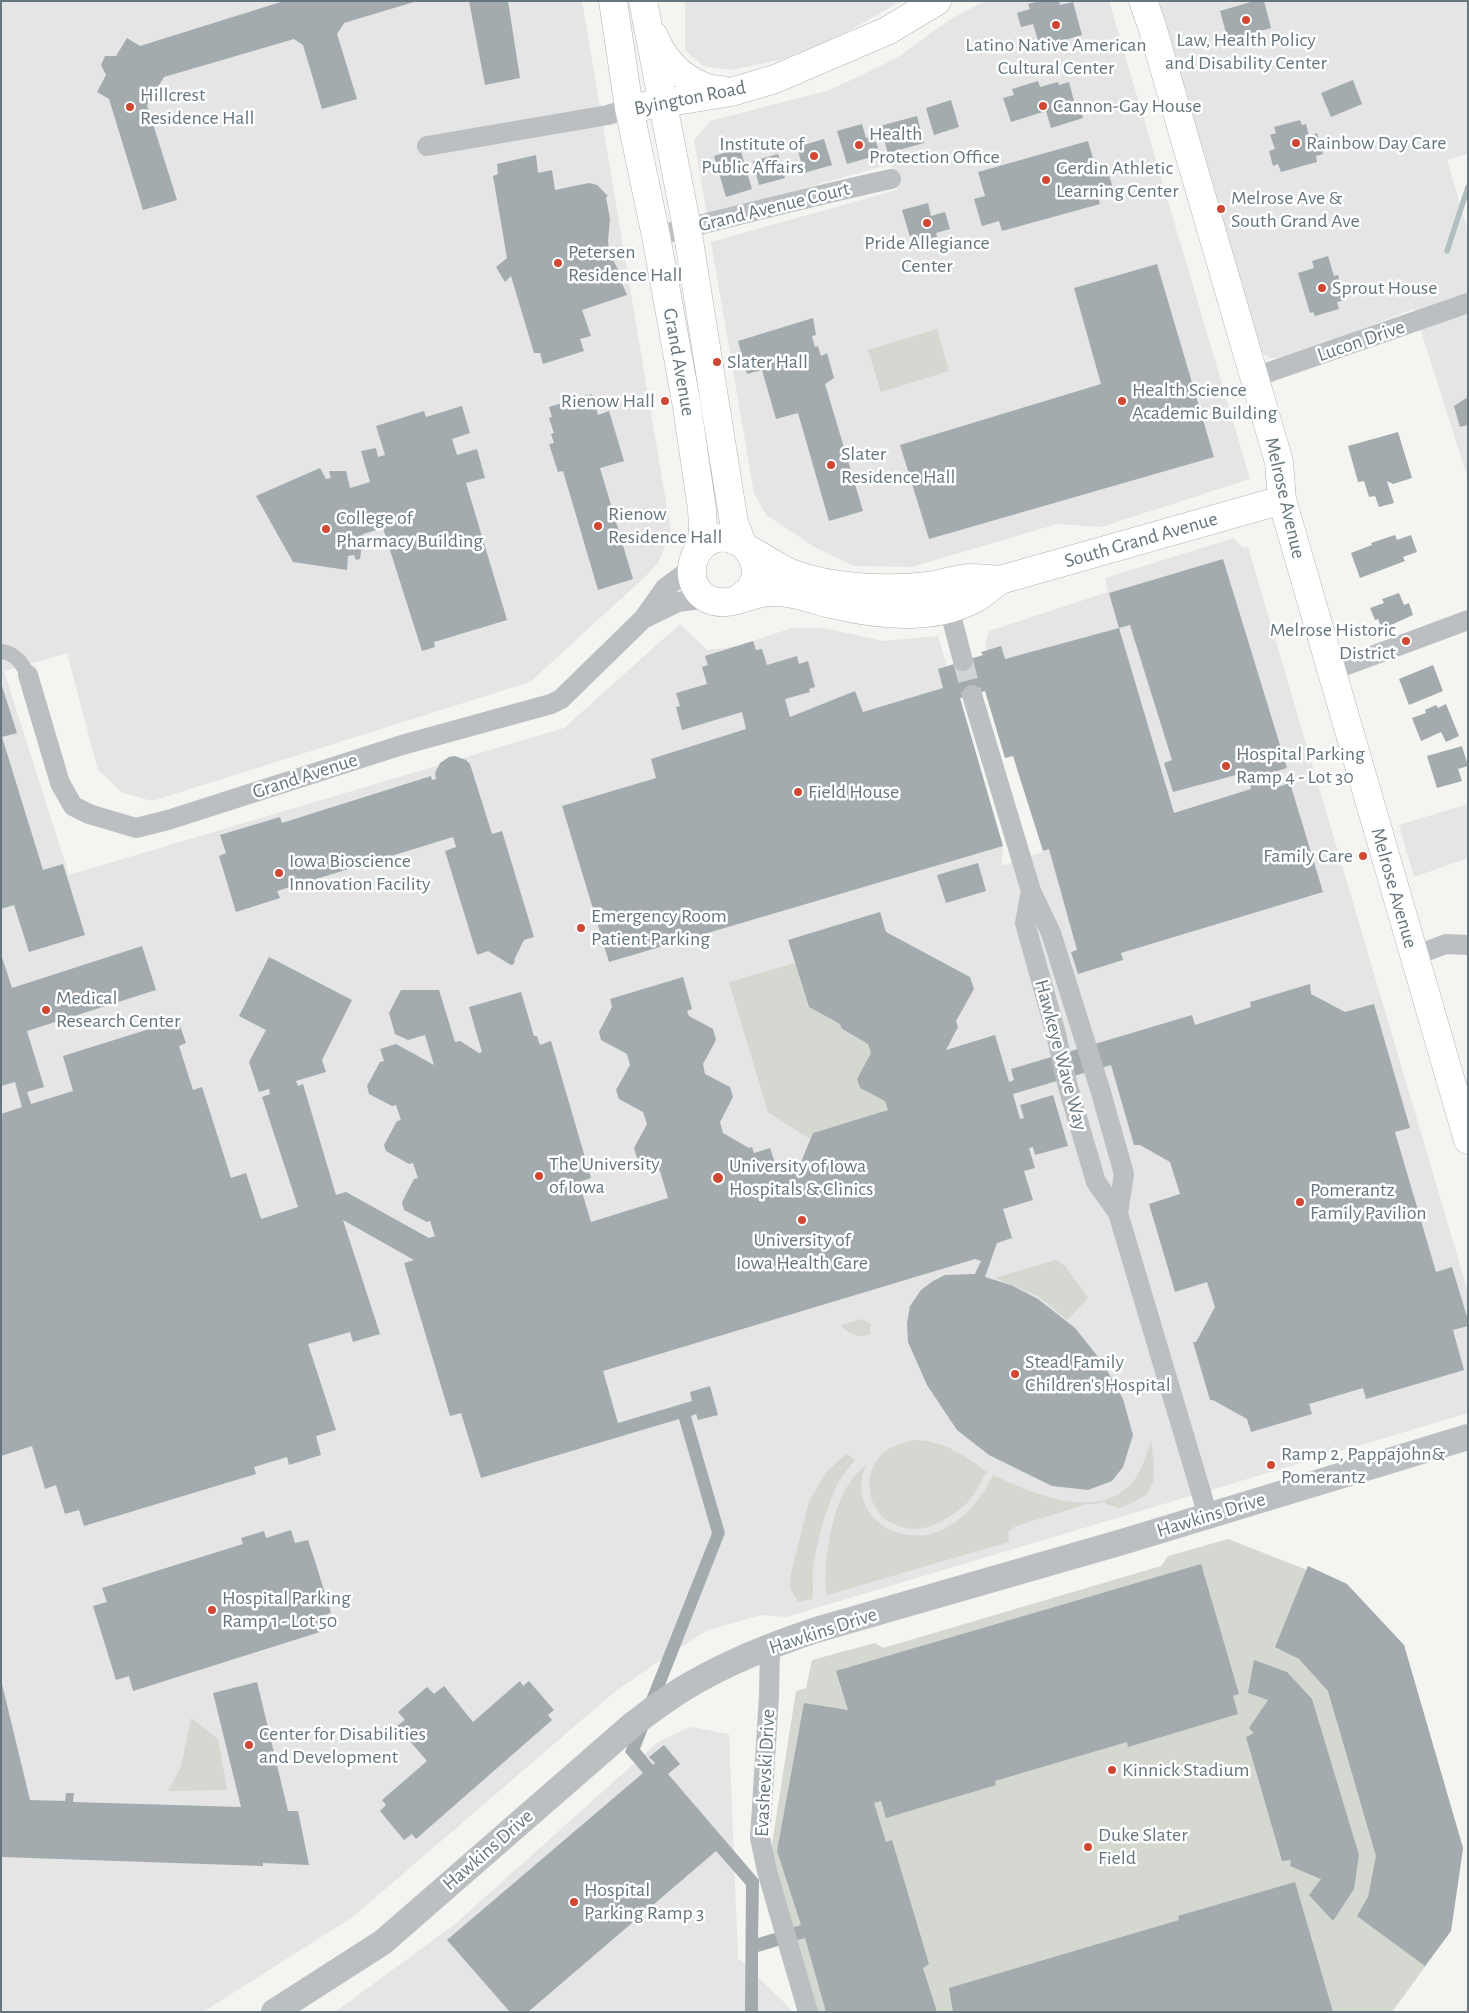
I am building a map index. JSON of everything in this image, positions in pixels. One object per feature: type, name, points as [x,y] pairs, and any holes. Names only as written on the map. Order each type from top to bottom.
[{"type":"main road","name":"Grand Avenue","points":[[613,1],[629,108],[656,236],[687,408],[699,489],[702,529],[696,558]]},
{"type":"main road","name":"Byington Road","points":[[629,108],[731,92],[775,79],[824,60],[887,31],[937,1]]},
{"type":"main road","name":"Melrose Avenue","points":[[1143,1],[1255,377],[1279,462],[1282,500],[1468,1140]]},
{"type":"main road","name":"Grand Avenue","points":[[643,3],[687,228],[734,523],[745,547]]},
{"type":"main road","points":[[643,3],[656,42],[664,57],[690,80],[702,86],[731,92]]},
{"type":"main road","name":"South Grand Avenue","points":[[745,547],[773,565],[793,574],[816,580],[856,586],[898,588],[928,586],[970,578],[1000,580],[1282,500]]},
{"type":"main road","points":[[732,539],[745,547],[754,560],[756,574],[748,591],[738,599],[723,603],[708,598],[698,591],[693,580],[696,558],[711,540],[732,539]]},
{"type":"main road","name":"South Grand Avenue","points":[[738,599],[772,592],[790,594],[864,611],[891,614],[926,612],[948,608],[975,598],[1000,580]]},
{"type":"street","name":"Byington Road","points":[[427,146],[608,115],[629,108]]},
{"type":"street","name":"Grand Avenue Court","points":[[656,236],[795,200],[892,179]]},
{"type":"street","name":"Lucon Drive","points":[[1255,377],[1468,303]]},
{"type":"street","name":"Grand Avenue","points":[[28,675],[60,783],[73,806],[88,814],[136,828],[168,820],[402,745],[551,704],[561,698],[587,675],[643,619],[665,588],[696,558]]},
{"type":"street","name":"Grand Avenue","points":[[643,619],[678,602],[708,598]]},
{"type":"street","points":[[948,608],[963,661]]},
{"type":"street","points":[[1331,671],[1468,620]]},
{"type":"street","points":[[1,651],[14,654],[22,662],[28,675]]},
{"type":"street","name":"Hawkeye Wave Way","points":[[972,695],[1031,891],[1051,934],[1100,1089],[1124,1174],[1118,1213]]},
{"type":"street","name":"Hawkeye Wave Way","points":[[1031,891],[1025,923],[1055,1030],[1068,1087],[1096,1182],[1118,1213],[1208,1516]]},
{"type":"street","points":[[1414,956],[1446,944],[1468,945]]},
{"type":"street","name":"Hawkins Drive","points":[[274,2012],[383,1942],[632,1725],[667,1699],[718,1670],[770,1647],[816,1630],[1122,1542],[1468,1437]]},
{"type":"street","name":"Evashevski Drive","points":[[770,1647],[769,1696],[760,1838],[767,1871],[808,2012]]},
{"type":"shaded area","name":"The University of Iowa","points":[[1,1],[582,1],[671,532],[658,563],[647,575],[530,682],[152,801],[123,793],[98,770],[67,653],[4,671],[69,875],[564,728],[680,624],[707,650],[738,646],[792,628],[823,628],[884,641],[938,636],[1003,851],[1001,866],[1045,851],[985,645],[989,631],[1108,592],[1105,578],[1234,538],[1243,548],[1248,547],[1468,1292],[1468,1413],[786,1617],[761,1615],[708,1630],[612,1694],[354,1916],[203,2012],[1,2012]]},
{"type":"shaded area","points":[[685,1],[901,1],[847,32],[788,58],[732,70],[703,66],[685,50]]},
{"type":"shaded area","points":[[985,1],[1109,1],[1250,479],[1101,527],[1057,524],[912,567],[854,566],[818,549],[766,515],[754,493],[711,242],[897,190],[891,164],[707,215],[694,140],[710,121],[830,90],[895,59],[949,20]]},
{"type":"shaded area","points":[[1159,1],[1468,1],[1468,154],[1447,160],[1468,231],[1468,479],[1414,309],[1318,346],[1280,358],[1270,358],[1261,352]]},
{"type":"shaded area","points":[[937,329],[949,371],[881,392],[868,350]]},
{"type":"shaded area","points":[[1468,804],[1468,858],[1414,877],[1399,825]]},
{"type":"shaded area","points":[[795,963],[809,1007],[840,1024],[842,1030],[868,1044],[871,1053],[857,1079],[860,1088],[885,1101],[888,1110],[813,1133],[810,1139],[768,1112],[729,982]]},
{"type":"shaded area","points":[[1056,1260],[1065,1266],[1088,1298],[1067,1320],[1038,1296],[995,1278]]},
{"type":"shaded area","points":[[862,1319],[871,1324],[870,1334],[863,1336],[855,1335],[842,1327],[842,1325]]},
{"type":"shaded area","points":[[913,1440],[944,1446],[961,1454],[987,1472],[972,1498],[965,1505],[931,1526],[911,1529],[892,1523],[877,1511],[870,1492],[870,1476],[873,1467],[885,1451]]},
{"type":"shaded area","points":[[1151,1440],[1154,1465],[1153,1482],[1147,1494],[1132,1503],[1119,1508],[1106,1504],[1105,1501],[1087,1504],[1016,1526],[1008,1532],[1009,1542],[827,1595],[826,1572],[831,1529],[845,1490],[867,1463],[862,1478],[862,1493],[865,1505],[872,1516],[882,1525],[894,1531],[907,1535],[920,1535],[934,1533],[953,1524],[976,1502],[993,1475],[1027,1490],[1066,1501],[1085,1503],[1104,1500],[1120,1493],[1135,1479],[1143,1465]]},
{"type":"shaded area","points":[[847,1454],[855,1460],[839,1482],[825,1515],[813,1568],[812,1599],[798,1602],[790,1588],[791,1573],[809,1501],[828,1470]]},
{"type":"shaded area","name":"Kinnick Stadium","points":[[1228,1539],[1307,1570],[1404,1645],[1463,1848],[1451,1931],[1392,2012],[818,2012],[771,1850],[796,1691],[806,1688],[812,1660],[875,1643],[883,1648],[1161,1566],[1168,1556]]},
{"type":"shaded area","points":[[191,1718],[218,1739],[227,1790],[168,1791],[181,1767]]},
{"type":"shaded area","points":[[690,1727],[729,1734],[738,1958],[788,2006],[791,2012],[335,2012],[455,1924],[658,1742]]},
{"type":"building","name":"Hillcrest Residence Hall","points":[[284,1],[414,2],[344,23],[337,34],[357,99],[322,109],[303,45],[294,39],[164,77],[147,105],[177,200],[143,210],[109,99],[97,92],[106,75],[101,65],[105,56],[116,56],[127,38],[140,46]]},
{"type":"building","points":[[469,1],[508,1],[520,78],[485,85]]},
{"type":"building","name":"Latino Native American Cultural Center","points":[[1040,1],[1059,1],[1060,5],[1073,2],[1082,35],[1040,47],[1033,24],[1021,27],[1017,13],[1030,9],[1028,4]]},
{"type":"building","name":"Law, Health Policy and Disability Center","points":[[1254,1],[1264,1],[1271,28],[1228,40],[1220,11]]},
{"type":"building","points":[[1353,80],[1362,104],[1331,117],[1321,93]]},
{"type":"building","name":"Cannon-Gay House","points":[[1038,81],[1040,87],[1058,82],[1059,85],[1069,82],[1074,101],[1078,100],[1083,118],[1051,128],[1046,111],[1011,122],[1003,98],[1014,95],[1012,89]]},
{"type":"building","points":[[951,100],[959,127],[934,135],[926,108]]},
{"type":"building","points":[[917,116],[924,143],[888,153],[880,126]]},
{"type":"building","name":"Rainbow Day Care","points":[[1300,120],[1302,125],[1306,124],[1309,136],[1317,133],[1323,154],[1316,156],[1317,162],[1281,172],[1278,164],[1273,166],[1269,151],[1275,149],[1270,135],[1276,133],[1274,127]]},
{"type":"building","name":"Health Protection Office","points":[[862,124],[866,138],[874,136],[879,151],[870,153],[871,157],[847,164],[837,131]]},
{"type":"building","name":"Institute of Public Affairs","points":[[824,139],[832,165],[804,173],[797,147]]},
{"type":"building","name":"Gerdin Athletic Learning Center","points":[[1088,141],[1095,165],[1105,162],[1113,188],[1097,193],[1100,204],[1002,231],[999,221],[982,226],[974,199],[985,196],[978,172]]},
{"type":"building","points":[[740,148],[752,189],[726,197],[714,156]]},
{"type":"building","points":[[778,154],[785,178],[759,185],[753,161]]},
{"type":"building","name":"Petersen Residence Hall","points":[[536,155],[538,173],[552,170],[555,190],[589,183],[597,185],[608,196],[606,197],[610,219],[609,249],[624,281],[622,283],[627,295],[582,310],[591,336],[580,339],[584,351],[543,364],[540,353],[534,353],[511,276],[505,282],[496,267],[507,258],[493,176],[498,174],[497,164]]},
{"type":"building","name":"Pride Allegiance Center","points":[[928,203],[931,216],[945,212],[950,229],[936,233],[937,237],[915,244],[913,236],[910,237],[902,210]]},
{"type":"building","name":"Sprout House","points":[[1328,256],[1334,276],[1338,275],[1345,300],[1337,302],[1339,309],[1315,316],[1313,312],[1310,313],[1298,273],[1314,268],[1312,261]]},
{"type":"building","name":"Health Science Academic Building","points":[[1157,264],[1214,457],[929,539],[900,445],[1101,384],[1074,288]]},
{"type":"building","name":"Slater Residence Hall","points":[[813,318],[816,335],[812,336],[815,347],[818,346],[821,356],[827,353],[834,378],[825,384],[863,511],[829,521],[798,413],[776,419],[762,370],[747,374],[738,341]]},
{"type":"building","name":"Rienow Residence Hall","points":[[592,394],[598,415],[609,411],[624,461],[600,468],[633,579],[598,590],[563,471],[558,472],[549,444],[554,443],[551,434],[554,433],[549,418],[552,417],[549,407]]},
{"type":"building","points":[[1468,397],[1468,425],[1460,427],[1454,406]]},
{"type":"building","name":"College of Pharmacy Building","points":[[462,406],[470,433],[452,439],[457,455],[477,449],[485,478],[466,483],[507,620],[434,642],[435,647],[422,651],[383,528],[363,534],[360,559],[356,560],[354,555],[348,556],[347,570],[293,562],[256,496],[320,468],[326,479],[331,478],[329,471],[346,471],[350,488],[370,482],[361,451],[376,448],[378,457],[385,455],[376,426],[424,411],[426,417]]},
{"type":"building","points":[[1398,432],[1412,478],[1393,484],[1387,481],[1394,503],[1379,507],[1375,496],[1369,497],[1364,481],[1358,482],[1348,446]]},
{"type":"building","points":[[1395,535],[1397,540],[1411,535],[1417,552],[1403,557],[1405,561],[1360,578],[1351,553],[1372,545],[1371,543]]},
{"type":"building","name":"Field House","points":[[1223,559],[1287,768],[1274,772],[1278,787],[1290,783],[1323,892],[1121,953],[1123,960],[1078,974],[1071,952],[1077,950],[1049,849],[1043,851],[1013,756],[1005,758],[985,691],[960,698],[1003,846],[609,962],[562,806],[656,778],[651,759],[746,729],[742,712],[682,730],[676,707],[680,706],[676,693],[707,684],[702,667],[708,665],[705,656],[753,641],[756,650],[762,649],[767,665],[797,656],[799,664],[808,661],[815,687],[809,689],[810,692],[785,699],[790,717],[855,691],[863,712],[943,688],[938,669],[983,655],[981,652],[1001,646],[1005,659],[1119,628],[1109,593]],"holes":[[[1130,625],[1172,760],[1164,763],[1173,792],[1247,772],[1251,789],[1174,813],[1119,628]]]},
{"type":"building","points":[[1399,593],[1404,605],[1409,603],[1413,615],[1382,629],[1378,619],[1375,620],[1370,608],[1384,603],[1382,599]]},
{"type":"building","points":[[1433,665],[1443,691],[1409,705],[1399,679]]},
{"type":"building","points":[[1,683],[17,733],[2,737],[43,870],[63,864],[85,935],[29,952],[14,905],[1,909]]},
{"type":"building","points":[[1446,704],[1459,736],[1446,742],[1441,732],[1421,741],[1412,718],[1426,713],[1425,710],[1436,705],[1438,708]]},
{"type":"building","points":[[1462,746],[1468,766],[1458,769],[1462,781],[1437,788],[1427,756]]},
{"type":"building","name":"Iowa Bioscience Innovation Facility","points":[[455,756],[466,760],[470,764],[492,834],[502,831],[534,937],[524,940],[514,964],[511,965],[488,951],[477,955],[445,851],[456,847],[453,837],[277,891],[280,898],[236,912],[219,856],[226,853],[220,835],[280,817],[282,823],[431,776],[432,780],[436,779],[435,773],[440,763],[449,757]]},
{"type":"building","points":[[978,863],[986,891],[946,903],[937,875]]},
{"type":"building","points":[[880,912],[886,932],[970,977],[974,989],[956,1021],[958,1027],[946,1050],[995,1035],[1009,1082],[1014,1080],[1011,1069],[1192,1015],[1195,1025],[1251,1007],[1250,1002],[1310,984],[1311,994],[1345,1012],[1374,1004],[1410,1128],[1395,1132],[1436,1272],[1452,1267],[1468,1320],[1468,1326],[1453,1330],[1464,1370],[1366,1399],[1363,1388],[1309,1404],[1312,1414],[1251,1432],[1247,1419],[1210,1400],[1193,1342],[1196,1342],[1215,1307],[1207,1282],[1175,1292],[1149,1204],[1180,1194],[1170,1162],[1140,1145],[1134,1145],[1111,1065],[1013,1094],[1020,1119],[1024,1118],[1020,1105],[1053,1095],[1068,1146],[1035,1155],[1033,1147],[1029,1148],[1035,1168],[1024,1171],[1033,1200],[1003,1209],[1012,1238],[997,1243],[985,1277],[1011,1285],[1038,1299],[1075,1328],[1103,1363],[1123,1399],[1133,1435],[1123,1467],[1112,1481],[1088,1490],[1052,1486],[989,1455],[957,1430],[927,1385],[908,1342],[907,1323],[910,1306],[921,1290],[945,1275],[975,1274],[981,1261],[975,1259],[603,1371],[618,1423],[692,1401],[690,1392],[710,1386],[718,1415],[698,1420],[696,1414],[691,1416],[725,1533],[640,1749],[653,1765],[655,1763],[649,1757],[664,1745],[680,1764],[668,1774],[759,1880],[758,1938],[801,1925],[777,1851],[804,1703],[848,1710],[836,1671],[1201,1564],[1239,1694],[1233,1696],[1238,1714],[1128,1747],[1127,1742],[995,1781],[996,1785],[886,1818],[881,1801],[874,1803],[886,1842],[892,1840],[929,1964],[923,1968],[937,2012],[826,2012],[805,1938],[758,1952],[758,2012],[745,2012],[746,1885],[716,1851],[528,2012],[510,2012],[447,1940],[643,1773],[625,1752],[712,1533],[679,1419],[481,1478],[461,1413],[450,1416],[404,1263],[414,1260],[343,1220],[380,1334],[353,1342],[350,1332],[308,1344],[336,1430],[316,1436],[321,1455],[289,1465],[287,1457],[254,1467],[256,1474],[84,1526],[79,1510],[65,1514],[56,1485],[45,1489],[32,1446],[1,1456],[1,1114],[22,1107],[15,1082],[1,1086],[1,954],[12,988],[142,946],[156,990],[27,1031],[44,1087],[27,1092],[31,1104],[73,1091],[63,1056],[178,1020],[186,1043],[179,1046],[193,1090],[202,1087],[231,1178],[246,1173],[261,1219],[298,1207],[262,1097],[270,1094],[269,1089],[259,1092],[249,1062],[266,1030],[239,1016],[269,957],[352,1000],[322,1060],[326,1072],[296,1081],[298,1086],[303,1084],[336,1195],[346,1192],[429,1238],[435,1236],[430,1221],[427,1222],[404,1210],[402,1202],[414,1179],[418,1178],[413,1163],[409,1164],[386,1151],[384,1145],[397,1121],[401,1120],[396,1105],[392,1106],[369,1094],[367,1086],[380,1062],[384,1061],[380,1049],[396,1044],[434,1065],[425,1035],[408,1040],[395,1034],[389,1013],[401,990],[439,990],[455,1042],[460,1041],[479,1053],[482,1052],[469,1007],[521,992],[534,1036],[537,1036],[540,1045],[551,1041],[591,1178],[579,1182],[591,1222],[668,1198],[660,1171],[637,1158],[634,1148],[647,1124],[643,1112],[619,1099],[616,1090],[630,1065],[627,1054],[601,1040],[599,1032],[612,1007],[610,999],[683,977],[692,1009],[687,1011],[689,1016],[713,1029],[716,1040],[703,1064],[705,1074],[730,1087],[733,1097],[720,1122],[723,1133],[749,1148],[752,1147],[754,1153],[770,1148],[777,1169],[801,1162],[813,1133],[888,1110],[885,1101],[860,1088],[857,1079],[871,1053],[868,1044],[842,1029],[840,1024],[809,1007],[788,940]]},
{"type":"building","name":"Hospital Parking Ramp 1 - Lot 50","points":[[291,1530],[295,1543],[308,1540],[315,1561],[331,1613],[319,1617],[323,1631],[133,1691],[129,1676],[116,1680],[93,1606],[107,1602],[102,1588],[243,1544],[241,1538],[264,1531],[266,1538]]},
{"type":"building","points":[[1308,1566],[1347,1584],[1404,1645],[1463,1848],[1451,1931],[1425,1966],[1357,1916],[1368,1897],[1376,1856],[1328,1691],[1299,1659],[1275,1647]]},
{"type":"building","points":[[1254,1660],[1287,1672],[1312,1699],[1359,1855],[1354,1889],[1333,1921],[1309,1895],[1321,1879],[1290,1866],[1291,1860],[1282,1861],[1246,1737],[1254,1733],[1249,1728],[1268,1700],[1248,1693]]},
{"type":"building","name":"Center for Disabilities and Development","points":[[1,1680],[30,1800],[65,1801],[66,1793],[74,1793],[73,1802],[241,1807],[213,1693],[257,1682],[288,1811],[298,1811],[309,1865],[263,1863],[263,1866],[1,1857]]},
{"type":"building","points":[[520,1681],[523,1686],[529,1681],[554,1710],[548,1715],[552,1720],[416,1839],[412,1834],[404,1840],[380,1811],[386,1805],[382,1800],[427,1761],[397,1726],[405,1720],[398,1712],[427,1687],[434,1694],[444,1686],[473,1722]]},
{"type":"building","points":[[1295,1882],[1333,2012],[953,2012],[949,1988],[1179,1920],[1178,1916]]},
{"type":"waterway","points":[[1447,251],[1468,187]]},
{"type":"tunnel","points":[[963,661],[972,695]]},
{"type":"place","name":"Law, Health Policy and Disability Center","points":[[1246,20]]},
{"type":"place","name":"Latino Native American Cultural Center","points":[[1056,25]]},
{"type":"place","name":"Cannon-Gay House","points":[[1043,106]]},
{"type":"place","name":"Hillcrest Residence Hall","points":[[130,107]]},
{"type":"place","name":"Rainbow Day Care","points":[[1296,143]]},
{"type":"place","name":"Health Protection Office","points":[[859,145]]},
{"type":"place","name":"Institute of Public Affairs","points":[[814,156]]},
{"type":"place","name":"Gerdin Athletic Learning Center","points":[[1046,180]]},
{"type":"place","name":"Melrose Ave & South Grand Ave","points":[[1221,209]]},
{"type":"place","name":"Pride Allegiance Center","points":[[927,223]]},
{"type":"place","name":"Petersen Residence Hall","points":[[558,263]]},
{"type":"place","name":"Sprout House","points":[[1322,288]]},
{"type":"place","name":"Slater Hall","points":[[717,362]]},
{"type":"place","name":"Rienow Hall","points":[[665,401]]},
{"type":"place","name":"Health Science Academic Building","points":[[1122,401]]},
{"type":"place","name":"Slater Residence Hall","points":[[831,465]]},
{"type":"place","name":"Rienow Residence Hall","points":[[598,526]]},
{"type":"place","name":"College of Pharmacy Building","points":[[326,529]]},
{"type":"place","name":"Melrose Historic District","points":[[1406,641]]},
{"type":"place","name":"Hospital Parking Ramp 4 - Lot 30","points":[[1226,766]]},
{"type":"place","name":"Field House","points":[[798,792]]},
{"type":"place","name":"Family Care","points":[[1363,856]]},
{"type":"place","name":"Iowa Bioscience Innovation Facility","points":[[279,873]]},
{"type":"place","name":"Emergency Room Patient Parking","points":[[581,928]]},
{"type":"place","name":"Medical Research Center","points":[[46,1010]]},
{"type":"place","name":"The University of Iowa","points":[[539,1176]]},
{"type":"place","name":"University of Iowa Hospitals & Clinics","points":[[718,1178]]},
{"type":"place","name":"Pomerantz Family Pavilion","points":[[1300,1202]]},
{"type":"place","name":"University of Iowa Health Care","points":[[802,1220]]},
{"type":"place","name":"Stead Family Children's Hospital","points":[[1015,1374]]},
{"type":"place","name":"Ramp 2, Pappajohn& Pomerantz","points":[[1271,1465]]},
{"type":"place","name":"Hospital Parking Ramp 1 - Lot 50","points":[[212,1610]]},
{"type":"place","name":"Center for Disabilities and Development","points":[[249,1745]]},
{"type":"place","name":"Kinnick Stadium","points":[[1112,1770]]},
{"type":"place","name":"Duke Slater Field","points":[[1088,1847]]},
{"type":"place","name":"Hospital Parking Ramp 3","points":[[574,1902]]}]
